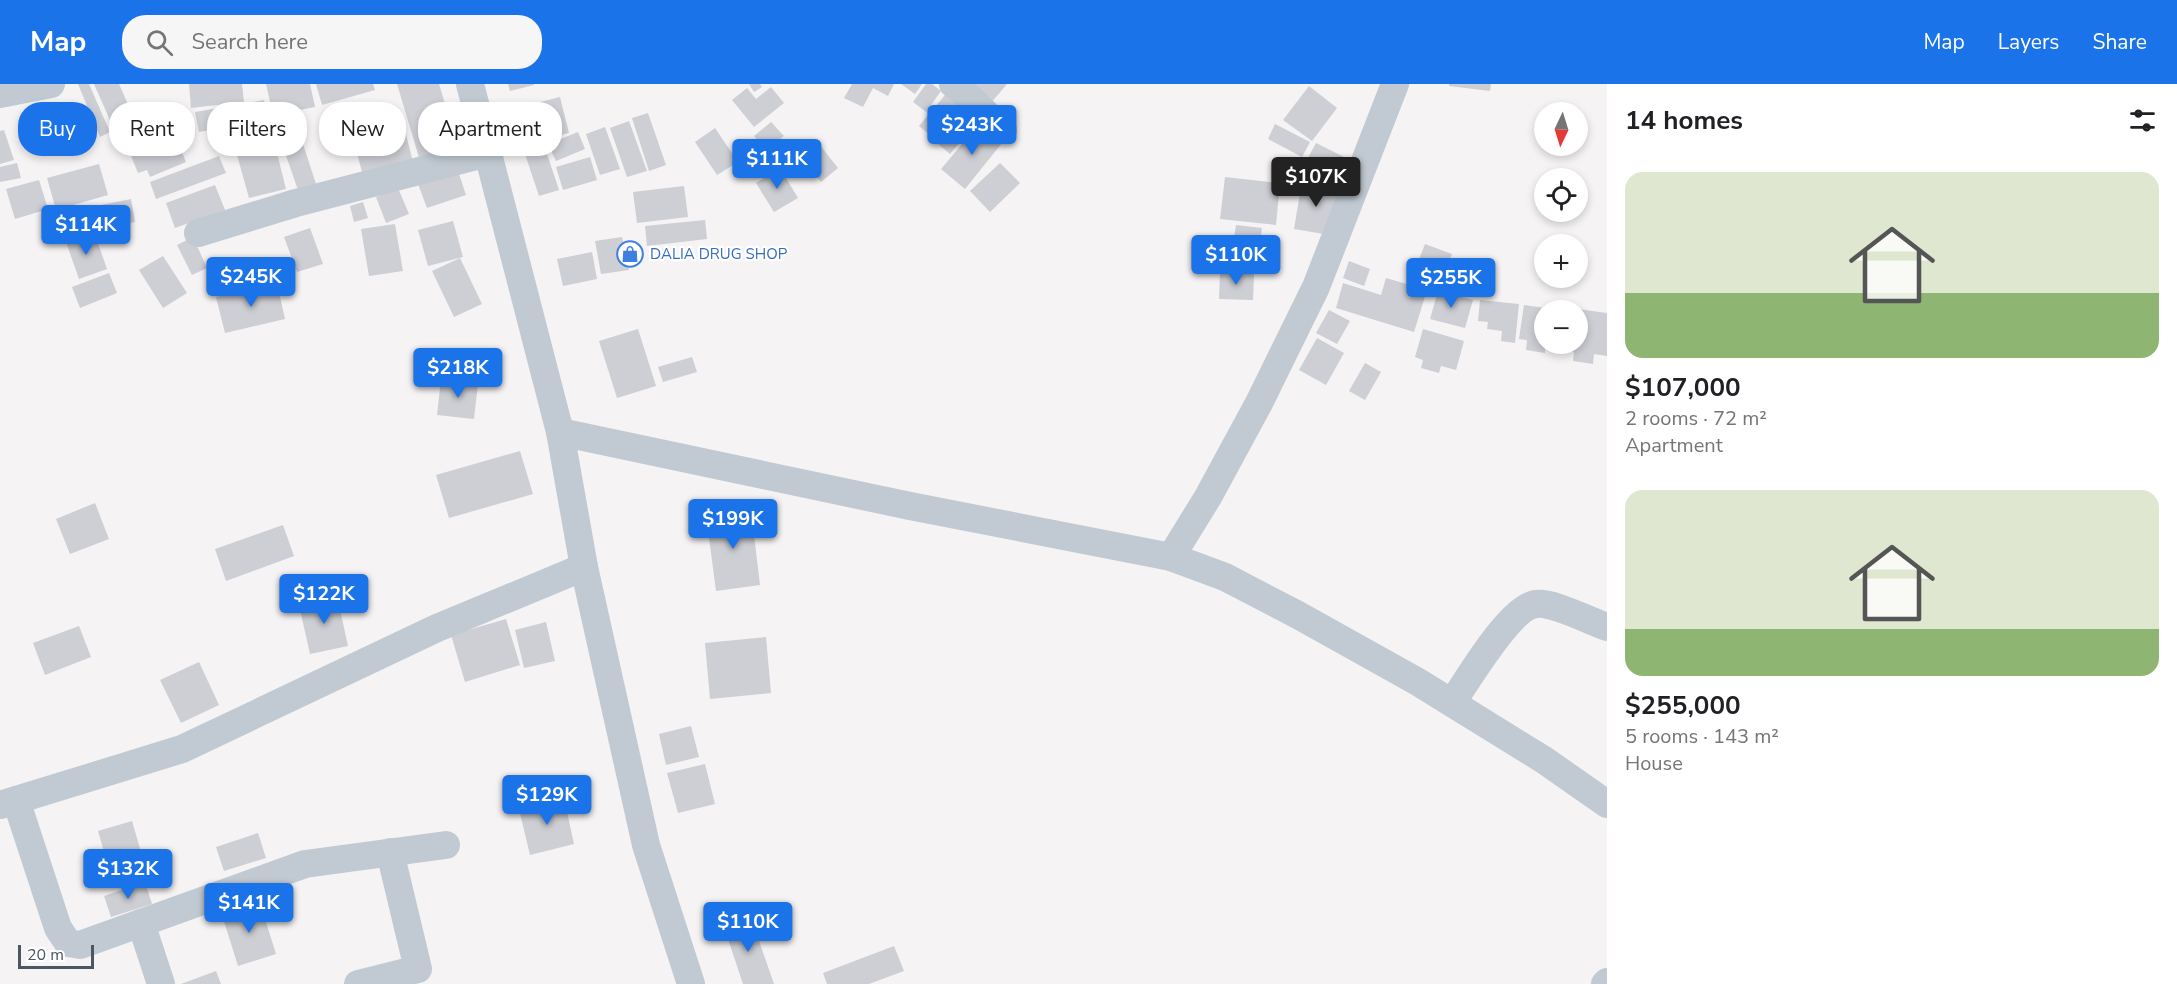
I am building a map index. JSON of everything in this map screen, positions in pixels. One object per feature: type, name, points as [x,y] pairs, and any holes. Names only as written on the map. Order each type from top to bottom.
[{"type":"street","points":[[0,94],[51,84]]},
{"type":"street","points":[[470,84],[475,102]]},
{"type":"street","points":[[953,84],[1003,130]]},
{"type":"street","points":[[1171,557],[1208,497],[1259,403],[1316,287],[1395,84]]},
{"type":"street","points":[[198,233],[296,203],[476,156]]},
{"type":"street","points":[[489,156],[560,432],[584,567],[646,844],[690,984]]},
{"type":"street","points":[[560,432],[910,506],[1171,557],[1226,578],[1298,615],[1452,703],[1544,760],[1607,804]]},
{"type":"street","points":[[446,845],[305,864],[80,945],[68,943],[58,928],[8,803],[182,749],[437,628],[584,567]]},
{"type":"street","points":[[1452,703],[1500,633],[1521,610],[1536,604],[1555,608],[1607,627]]},
{"type":"street","points":[[358,984],[418,969],[390,852]]},
{"type":"street","points":[[141,923],[161,984]]},
{"type":"building","points":[[78,84],[89,84],[97,102],[85,102]]},
{"type":"building","points":[[94,84],[119,84],[127,102],[109,102],[109,118]]},
{"type":"building","points":[[189,84],[242,84],[244,102],[207,102],[207,106],[195,108],[195,102],[190,102]]},
{"type":"building","points":[[266,84],[310,84],[315,107],[307,109],[307,102],[270,102]]},
{"type":"building","points":[[316,84],[373,84],[375,90],[333,102],[321,102]]},
{"type":"building","points":[[397,84],[439,84],[444,102],[418,102],[418,154],[406,114],[406,102],[402,102]]},
{"type":"building","points":[[508,84],[534,84],[534,85],[510,91]]},
{"type":"building","points":[[749,84],[760,84],[762,87],[754,92]]},
{"type":"building","points":[[852,84],[894,84],[888,96],[873,88],[863,107],[844,98]]},
{"type":"building","points":[[901,84],[922,84],[915,94]]},
{"type":"building","points":[[926,84],[932,84],[941,91],[926,112],[913,102]]},
{"type":"building","points":[[968,84],[1007,84],[991,103]]},
{"type":"building","points":[[1449,84],[1491,84],[1490,91],[1449,86]]},
{"type":"building","points":[[1309,86],[1337,108],[1312,141],[1283,120]]},
{"type":"building","points":[[771,87],[784,103],[754,127],[732,100],[747,88],[756,99]]},
{"type":"building","points":[[945,95],[962,109],[936,140],[919,126]]},
{"type":"building","points":[[560,97],[561,102],[540,102]]},
{"type":"building","points":[[97,102],[109,130],[109,132],[100,137],[97,130]]},
{"type":"building","points":[[562,105],[569,133],[562,135]]},
{"type":"building","points":[[207,110],[207,131],[199,132],[195,112]]},
{"type":"building","points":[[963,112],[977,122],[950,154],[937,143]]},
{"type":"building","points":[[648,113],[666,165],[649,171],[632,118]]},
{"type":"building","points":[[629,121],[647,171],[627,177],[610,128]]},
{"type":"building","points":[[771,122],[784,136],[766,150],[754,136]]},
{"type":"building","points":[[979,124],[1002,143],[965,189],[941,169]]},
{"type":"building","points":[[1275,124],[1310,142],[1302,157],[1268,139]]},
{"type":"building","points":[[605,127],[620,169],[600,175],[586,134]]},
{"type":"building","points":[[715,128],[738,162],[717,175],[695,142]]},
{"type":"building","points":[[4,130],[14,160],[0,164],[0,131]]},
{"type":"building","points":[[578,132],[585,149],[556,161],[554,156],[562,156],[562,138]]},
{"type":"building","points":[[406,135],[414,166],[364,179],[358,156],[406,156]]},
{"type":"building","points":[[1316,143],[1354,162],[1346,178],[1308,158]]},
{"type":"building","points":[[819,144],[838,168],[821,182],[802,159]]},
{"type":"building","points":[[131,156],[184,156],[186,162],[150,177],[147,170],[138,173]]},
{"type":"building","points":[[219,156],[226,173],[156,199],[150,182]]},
{"type":"building","points":[[237,156],[278,156],[286,189],[249,198]]},
{"type":"building","points":[[286,156],[307,156],[318,190],[300,196]]},
{"type":"building","points":[[419,156],[449,156],[421,164]]},
{"type":"building","points":[[526,156],[548,156],[559,190],[539,196]]},
{"type":"building","points":[[590,157],[597,180],[563,190],[556,167]]},
{"type":"building","points":[[17,163],[21,178],[0,182],[0,167]]},
{"type":"building","points":[[1000,163],[1020,183],[990,212],[970,191]]},
{"type":"building","points":[[99,164],[108,195],[56,210],[47,178]]},
{"type":"building","points":[[780,168],[798,198],[774,212],[756,183]]},
{"type":"building","points":[[458,171],[466,195],[427,208],[418,184]]},
{"type":"building","points":[[1225,177],[1280,183],[1276,225],[1220,219]]},
{"type":"building","points":[[39,180],[48,209],[15,219],[6,189]]},
{"type":"building","points":[[1302,181],[1338,188],[1330,235],[1294,229]]},
{"type":"building","points":[[215,185],[225,210],[175,228],[166,203]]},
{"type":"building","points":[[684,186],[688,217],[637,223],[633,192]]},
{"type":"building","points":[[398,188],[409,214],[386,223],[376,197]]},
{"type":"building","points":[[131,199],[135,222],[101,229],[96,206]]},
{"type":"building","points":[[363,202],[368,218],[354,222],[350,206]]},
{"type":"building","points":[[705,220],[707,239],[647,246],[645,226]]},
{"type":"building","points":[[453,221],[463,257],[428,266],[418,230]]},
{"type":"building","points":[[395,224],[403,271],[369,276],[361,229]]},
{"type":"building","points":[[1236,225],[1262,228],[1260,242],[1234,238]]},
{"type":"building","points":[[310,228],[323,264],[297,272],[284,237]]},
{"type":"building","points":[[94,232],[107,269],[79,279],[66,242]]},
{"type":"building","points":[[193,237],[207,268],[192,275],[177,245]]},
{"type":"building","points":[[622,237],[629,270],[601,274],[595,241]]},
{"type":"building","points":[[1425,244],[1452,254],[1441,282],[1414,272]]},
{"type":"building","points":[[592,252],[597,279],[563,286],[557,259]]},
{"type":"building","points":[[163,256],[187,293],[163,308],[139,270]]},
{"type":"building","points":[[460,258],[482,304],[454,317],[432,271]]},
{"type":"building","points":[[1349,261],[1370,269],[1364,286],[1343,278]]},
{"type":"building","points":[[1220,272],[1254,274],[1253,300],[1219,299]]},
{"type":"building","points":[[109,273],[117,293],[80,308],[72,287]]},
{"type":"building","points":[[1386,278],[1427,290],[1414,332],[1336,308],[1343,283],[1381,295]]},
{"type":"building","points":[[277,283],[285,319],[225,333],[216,297]]},
{"type":"building","points":[[1438,291],[1473,300],[1465,328],[1430,319]]},
{"type":"building","points":[[1480,300],[1519,304],[1515,343],[1501,341],[1502,331],[1487,329],[1488,322],[1478,321]]},
{"type":"building","points":[[1524,305],[1534,306],[1534,351],[1526,350],[1527,340],[1519,339]]},
{"type":"building","points":[[1329,310],[1350,321],[1337,344],[1316,333]]},
{"type":"building","points":[[1588,310],[1607,313],[1607,356],[1594,354],[1593,364],[1573,361],[1574,354],[1588,354]]},
{"type":"building","points":[[638,329],[656,386],[617,398],[599,341]]},
{"type":"building","points":[[1423,329],[1464,341],[1456,370],[1441,366],[1439,373],[1421,368],[1423,360],[1415,357]]},
{"type":"building","points":[[1317,338],[1344,353],[1326,385],[1299,370]]},
{"type":"building","points":[[692,357],[697,372],[663,382],[658,367]]},
{"type":"building","points":[[1365,363],[1381,372],[1365,400],[1349,391]]},
{"type":"building","points":[[441,379],[478,383],[474,419],[437,415]]},
{"type":"building","points":[[520,451],[533,494],[449,518],[436,475]]},
{"type":"building","points":[[95,503],[109,539],[70,554],[56,519]]},
{"type":"building","points":[[751,510],[760,585],[716,591],[706,515]]},
{"type":"building","points":[[283,525],[294,556],[226,581],[215,549]]},
{"type":"building","points":[[337,596],[348,646],[310,654],[299,605]]},
{"type":"building","points":[[506,619],[520,665],[465,682],[451,635]]},
{"type":"building","points":[[546,622],[555,661],[524,668],[515,630]]},
{"type":"building","points":[[79,626],[91,657],[45,675],[33,643]]},
{"type":"building","points":[[766,637],[771,693],[710,699],[705,643]]},
{"type":"building","points":[[199,662],[219,705],[181,723],[160,680]]},
{"type":"building","points":[[691,726],[699,757],[666,765],[659,734]]},
{"type":"building","points":[[705,764],[715,804],[678,813],[667,773]]},
{"type":"building","points":[[564,798],[574,844],[530,855],[519,809]]},
{"type":"building","points":[[132,821],[148,876],[114,886],[98,831]]},
{"type":"building","points":[[258,833],[266,858],[224,871],[216,847]]},
{"type":"building","points":[[145,882],[152,904],[111,917],[104,896]]},
{"type":"building","points":[[260,903],[276,954],[238,966],[222,915]]},
{"type":"building","points":[[751,918],[774,984],[743,984],[724,927]]},
{"type":"building","points":[[894,946],[904,971],[869,984],[827,984],[823,973]]},
{"type":"building","points":[[216,971],[221,984],[181,984]]},
{"type":"place","name":"DALIA DRUG SHOP","points":[[630,254]]}]
